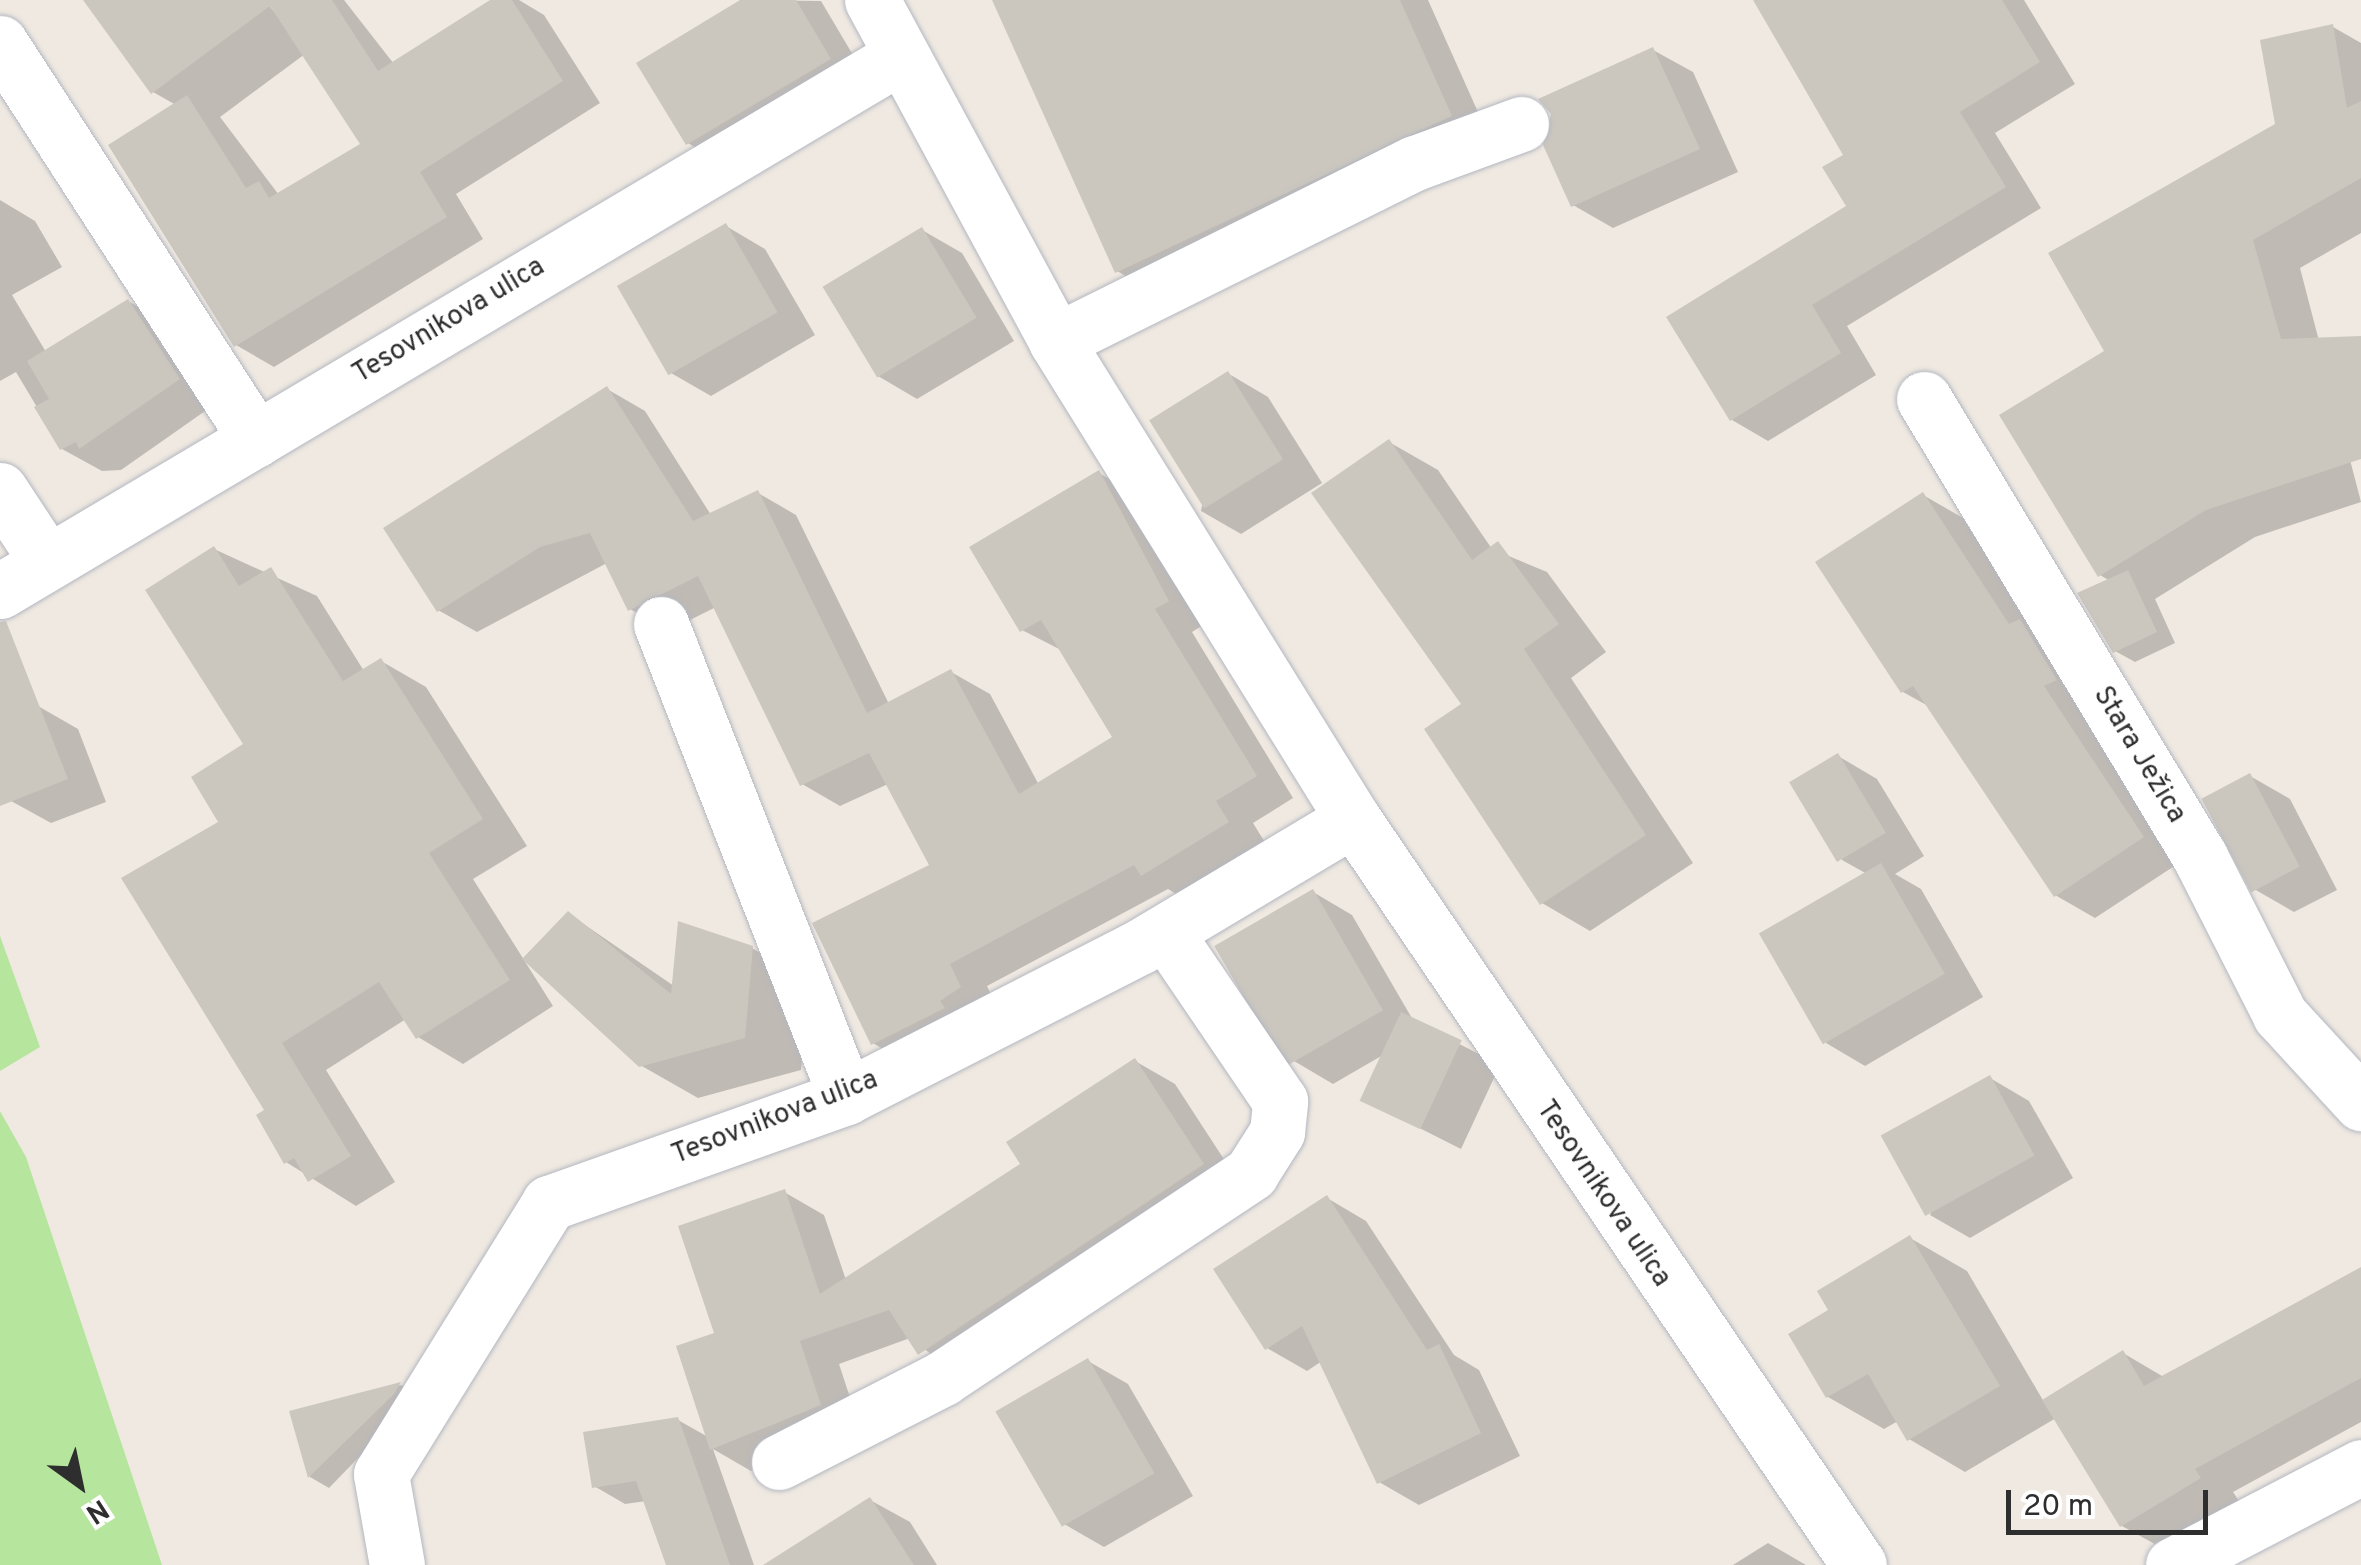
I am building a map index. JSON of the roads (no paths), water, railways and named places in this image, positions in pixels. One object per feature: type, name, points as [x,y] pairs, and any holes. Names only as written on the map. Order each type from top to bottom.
[{"type":"street","name":"Tesovnikova ulica","points":[[874,1],[1056,341],[1354,819],[1859,1565]]},
{"type":"street","points":[[0,44],[256,438]]},
{"type":"street","name":"Tesovnikova ulica","points":[[0,590],[901,56]]},
{"type":"street","points":[[1056,341],[1415,163],[1521,124]]},
{"type":"street","name":"Stara Ježica","points":[[1924,399],[2200,857],[2280,1015],[2361,1103]]},
{"type":"street","points":[[0,490],[46,560]]},
{"type":"street","points":[[662,624],[846,1098]]},
{"type":"street","name":"Tesovnikova ulica","points":[[397,1565],[382,1474],[549,1203],[846,1098],[1165,932],[1354,819]]},
{"type":"street","points":[[779,1462],[944,1378],[1251,1173],[1277,1132],[1280,1100],[1165,932]]},
{"type":"street","points":[[2173,1565],[2361,1468]]}]
